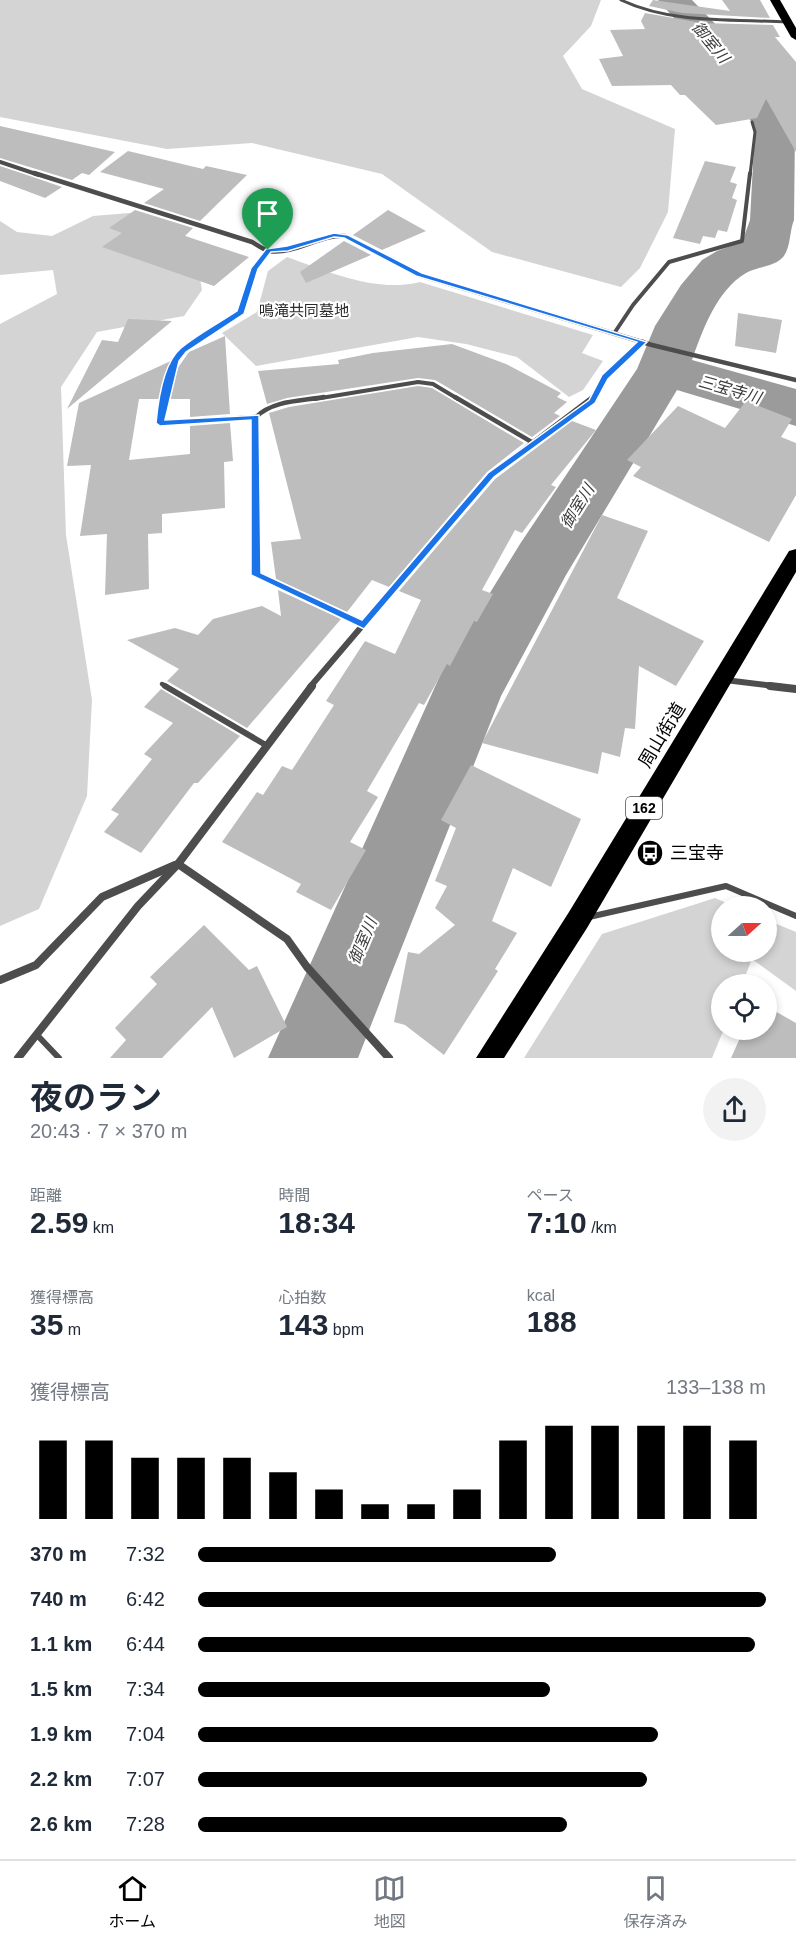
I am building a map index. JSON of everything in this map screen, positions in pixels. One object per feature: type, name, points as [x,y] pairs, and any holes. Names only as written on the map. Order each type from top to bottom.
[{"type":"highway","points":[[775,0],[796,37]]},
{"type":"highway","name":"周山街道","points":[[489,1058],[578,920],[796,556]]},
{"type":"street","points":[[0,162],[213,232],[252,242],[268,250],[288,249],[334,235],[345,236],[419,275],[615,332],[652,345],[796,380]]},
{"type":"street","points":[[18,1058],[38,1036],[138,906],[178,864],[264,744],[491,475],[592,401],[605,377],[643,342]]},
{"type":"street","points":[[721,680],[796,689]]},
{"type":"street","points":[[178,864],[287,939],[307,967],[389,1058]]},
{"type":"street","points":[[0,980],[36,965],[102,897],[178,864]]},
{"type":"lane","points":[[621,0],[639,9],[669,13],[787,22]]},
{"type":"lane","points":[[615,332],[633,305],[669,262],[742,241],[755,132],[752,122]]},
{"type":"lane","points":[[268,250],[254,268],[241,312],[183,350],[175,361],[162,405],[160,423],[256,417],[263,410],[276,405],[418,382],[434,384],[535,444]]},
{"type":"lane","points":[[256,417],[256,575],[364,625]]},
{"type":"lane","points":[[162,684],[264,744]]},
{"type":"lane","points":[[578,920],[726,886],[796,915]]},
{"type":"lane","points":[[38,1036],[59,1058]]},
{"type":"green space","points":[[0,0],[601,0],[591,26],[563,56],[582,89],[675,129],[668,212],[640,268],[621,287],[492,252],[382,174],[252,143],[167,149],[0,117]]},
{"type":"green space","points":[[129,213],[193,239],[202,290],[184,316],[97,332],[61,387],[66,535],[92,700],[87,796],[39,909],[0,926],[0,324],[57,294],[53,270],[0,275],[0,221],[17,232],[52,236],[93,216]]},
{"type":"green space","name":"鳴滝共同墓地","points":[[287,257],[370,283],[403,285],[420,282],[593,335],[582,353],[603,361],[583,390],[569,397],[517,357],[466,344],[418,337],[256,366],[222,333],[257,312],[268,271]]},
{"type":"green space","points":[[711,899],[711,962],[751,962],[746,974],[711,974],[711,1040],[719,1040],[712,1058],[524,1058],[602,934]]},
{"type":"green space","points":[[777,924],[796,932],[796,991],[777,977],[777,974],[773,974],[756,962],[777,962]]},
{"type":"building","points":[[653,0],[730,11],[722,0],[760,0],[770,18],[682,13],[649,6]]},
{"type":"building","points":[[645,13],[702,23],[773,25],[780,37],[775,37],[796,62],[796,152],[766,99],[757,118],[716,125],[685,95],[680,95],[671,85],[612,86],[599,59],[623,56],[610,30],[645,29],[641,21]]},
{"type":"building","points":[[0,126],[115,152],[89,175],[82,173],[72,180],[0,158]]},
{"type":"building","points":[[128,151],[203,169],[206,166],[247,175],[200,221],[144,203],[164,189],[100,172]]},
{"type":"building","points":[[705,161],[736,167],[730,182],[737,184],[732,198],[737,200],[727,232],[718,230],[715,238],[703,236],[700,244],[673,238]]},
{"type":"building","points":[[0,166],[62,187],[45,198],[0,181]]},
{"type":"building","points":[[135,210],[193,228],[185,236],[249,257],[214,286],[102,247],[122,233],[109,228]]},
{"type":"building","points":[[388,210],[426,231],[382,250],[353,235]]},
{"type":"building","points":[[344,241],[371,255],[306,283],[300,272]]},
{"type":"building","points":[[738,313],[782,320],[776,353],[735,346]]},
{"type":"building","points":[[128,319],[172,321],[67,409],[102,340],[118,342]]},
{"type":"building","points":[[225,336],[230,414],[190,417],[190,399],[168,399],[177,369],[189,352]]},
{"type":"building","points":[[452,344],[506,364],[561,393],[557,397],[567,402],[554,413],[560,416],[532,437],[435,380],[418,378],[287,398],[267,404],[258,371],[339,364],[338,360],[373,353]]},
{"type":"building","points":[[173,360],[159,399],[139,399],[129,460],[190,454],[190,426],[230,423],[233,461],[224,462],[225,508],[162,514],[162,533],[148,534],[149,589],[105,595],[107,534],[80,536],[91,465],[67,466],[79,403]]},
{"type":"building","points":[[418,386],[432,388],[524,443],[487,472],[389,587],[372,580],[347,612],[276,579],[271,542],[301,539],[269,413],[289,407]]},
{"type":"building","points":[[746,401],[792,419],[781,437],[796,443],[796,495],[769,542],[633,476],[641,467],[627,460],[678,406],[725,428]]},
{"type":"building","points":[[572,421],[596,430],[551,485],[556,487],[522,533],[515,530],[482,590],[493,594],[477,622],[474,621],[450,666],[447,664],[424,705],[419,703],[367,791],[378,797],[350,842],[366,850],[331,910],[296,892],[301,884],[222,842],[257,792],[263,795],[282,766],[292,770],[334,705],[326,701],[365,641],[395,654],[421,600],[399,591],[495,479]]},
{"type":"building","points":[[602,515],[648,531],[617,598],[704,641],[676,686],[639,666],[635,729],[625,728],[620,757],[602,752],[598,774],[482,743]]},
{"type":"building","points":[[278,590],[341,619],[247,728],[167,681],[179,669],[127,640],[175,628],[198,635],[213,619],[262,606],[281,616]]},
{"type":"building","points":[[161,689],[240,736],[198,783],[194,783],[141,853],[104,832],[119,814],[111,810],[152,759],[144,754],[173,723],[144,707]]},
{"type":"building","points":[[471,765],[581,819],[551,887],[513,868],[492,921],[517,933],[495,969],[498,971],[444,1055],[405,1025],[394,1022],[408,952],[419,954],[455,925],[435,908],[447,886],[435,881],[456,828],[441,820]]},
{"type":"building","points":[[204,925],[249,970],[257,966],[287,1027],[234,1058],[212,1007],[162,1058],[110,1058],[126,1040],[115,1028],[157,984],[150,977]]},
{"type":"building","points":[[777,1012],[796,1023],[796,1058],[731,1058],[739,1040],[777,1040]]},
{"type":"waterway","name":"御室川","points":[[663,369],[680,326],[708,281],[718,270],[729,263],[764,250],[766,232],[772,220],[775,127],[716,44],[674,0]]},
{"type":"waterway","name":"御室川","points":[[313,1058],[468,690],[542,561],[663,369]]},
{"type":"waterway","name":"三宝寺川","points":[[663,369],[757,394],[796,408]]},
{"type":"place","name":"三宝寺","points":[[650,853]]},
{"type":"route","points":[[334,235],[345,236],[394,264],[419,275],[643,342],[605,377],[592,401],[491,475],[364,625],[256,575],[256,417],[160,423],[162,405],[175,361],[183,350],[241,312],[254,268],[268,250],[288,249],[334,235]]}]
